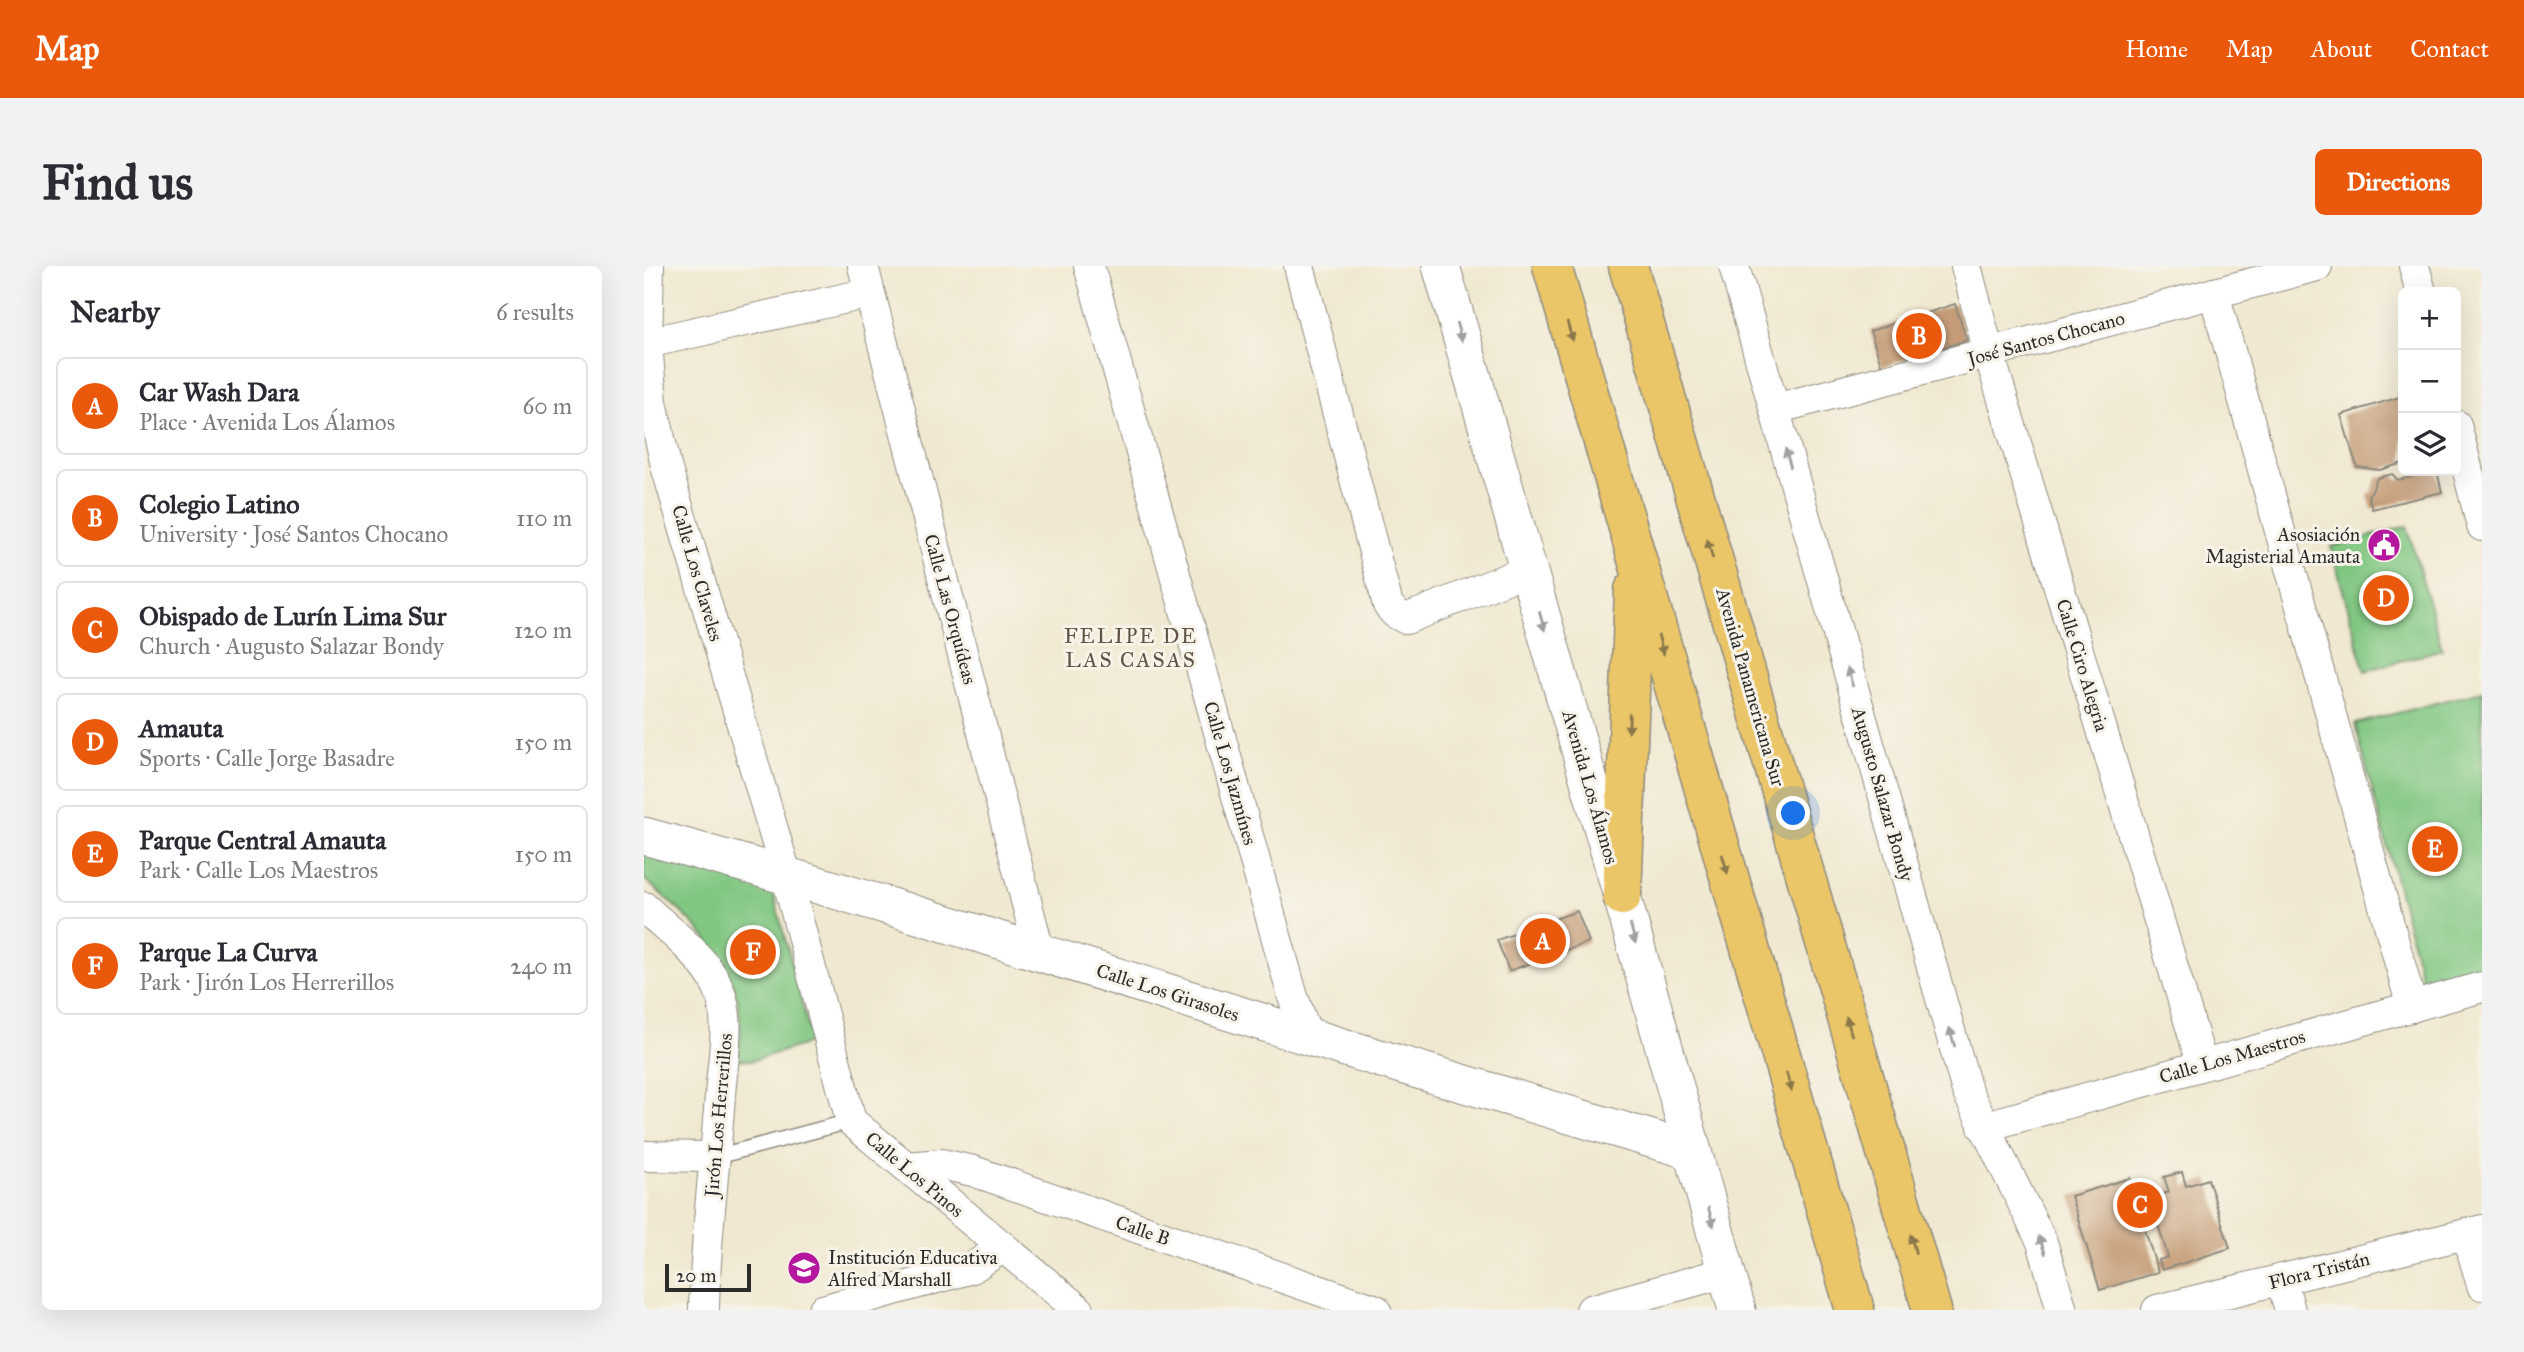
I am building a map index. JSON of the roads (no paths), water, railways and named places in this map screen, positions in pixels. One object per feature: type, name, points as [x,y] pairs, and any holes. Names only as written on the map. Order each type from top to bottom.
[{"type":"highway","points":[[1552,266],[1856,1310]]},
{"type":"highway","name":"Avenida Panamericana Sur","points":[[1628,266],[1932,1310]]},
{"type":"highway","points":[[1622,896],[1635,556]]},
{"type":"street","name":"Calle Los Claveles","points":[[649,266],[646,343],[655,466],[786,874]]},
{"type":"street","name":"Calle Los Jazmínes","points":[[1089,266],[1293,996],[1308,1037]]},
{"type":"street","points":[[1299,266],[1388,605],[1406,619],[1528,570]]},
{"type":"street","name":"Avenida Los Álamos","points":[[1441,266],[1622,896],[1737,1310]]},
{"type":"street","name":"Augusto Salazar Bondy","points":[[1734,266],[1967,1091],[2042,1242],[2062,1310]]},
{"type":"street","name":"Calle Ciro Alegria","points":[[1966,266],[1989,353],[2202,1064]]},
{"type":"street","name":"José Santos Chocano","points":[[1774,409],[2317,266]]},
{"type":"street","points":[[2414,266],[2420,287]]},
{"type":"street","points":[[646,343],[866,279]]},
{"type":"street","name":"Calle Las Orquídeas","points":[[866,279],[1040,951]]},
{"type":"street","points":[[2214,293],[2412,1007]]},
{"type":"street","points":[[2461,444],[2482,526]]},
{"type":"street","name":"Calle Los Girasoles","points":[[644,836],[786,874],[1040,951],[1308,1037],[1692,1151]]},
{"type":"street","name":"Calle Los Pinos","points":[[786,874],[851,1121],[1079,1310]]},
{"type":"street","name":"Jirón Los Herrerillos","points":[[644,907],[701,962],[717,985],[726,1018],[705,1255],[704,1310]]},
{"type":"street","name":"Calle Los Maestros","points":[[1983,1127],[2482,987]]},
{"type":"street","points":[[644,1156],[715,1157]]},
{"type":"street","name":"Calle B","points":[[907,1167],[941,1164],[973,1171],[1376,1310]]},
{"type":"street","points":[[2474,1232],[2482,1285]]},
{"type":"street","name":"Flora Tristán","points":[[2157,1310],[2474,1232]]},
{"type":"street","points":[[823,1310],[972,1268],[1003,1247]]},
{"type":"street","points":[[1591,1310],[1727,1272]]},
{"type":"street","points":[[2281,1279],[2290,1310]]},
{"type":"lane","points":[[715,1157],[851,1121]]},
{"type":"place","name":"Colegio Latino","points":[[1919,336]]},
{"type":"place","name":"Asosiación Magisterial Amauta","points":[[2384,545]]},
{"type":"place","name":"Amauta","points":[[2386,598]]},
{"type":"place","name":"Parque Central Amauta","points":[[2435,849]]},
{"type":"place","name":"Car Wash Dara","points":[[1543,941]]},
{"type":"place","name":"Parque La Curva","points":[[753,952]]},
{"type":"place","name":"Obispado de Lurín Lima Sur","points":[[2140,1205]]},
{"type":"place","name":"Institución Educativa Alfred Marshall","points":[[804,1268]]},
{"type":"district","name":"FELIPE DE LAS CASAS","points":[[1131,648]]}]
